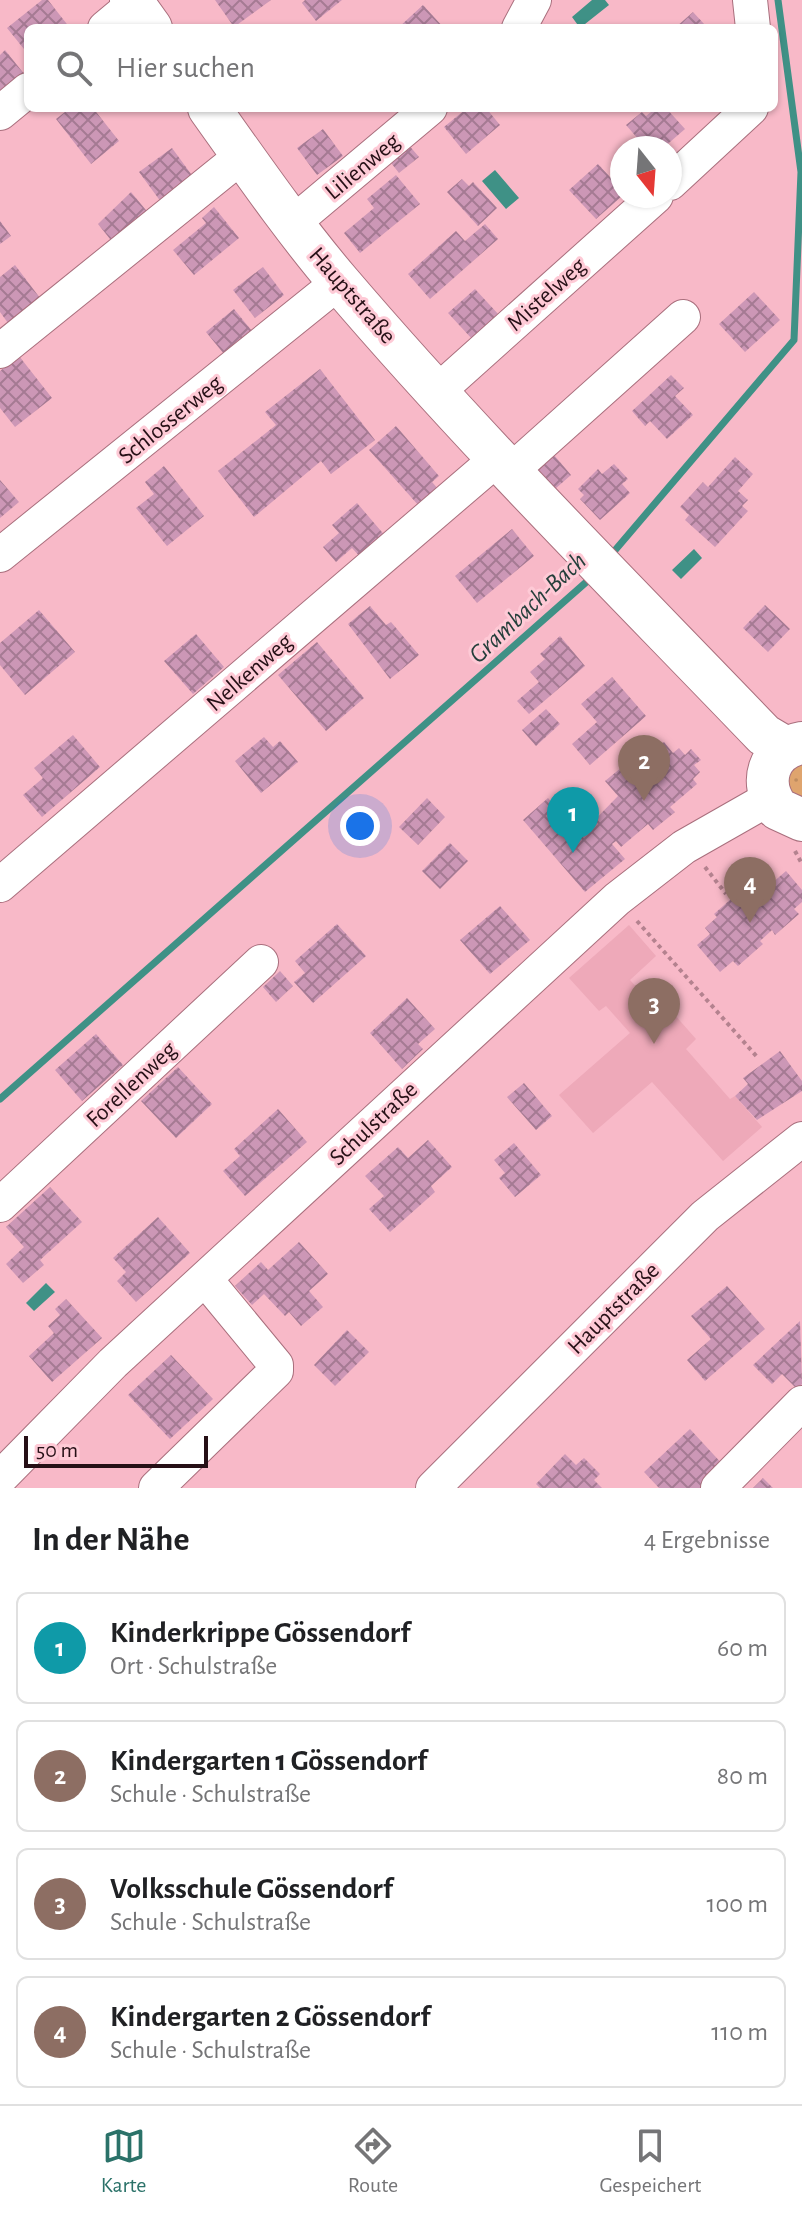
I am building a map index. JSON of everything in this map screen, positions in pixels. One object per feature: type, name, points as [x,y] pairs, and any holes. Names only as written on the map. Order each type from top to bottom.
[{"type":"main road","name":"Hauptstraße","points":[[212,112],[339,282],[437,392],[764,735],[794,745]]},
{"type":"main road","name":"Hauptstraße","points":[[788,821],[768,774],[773,760],[794,745]]},
{"type":"street","points":[[521,24],[534,0]]},
{"type":"street","points":[[750,0],[753,24]]},
{"type":"street","points":[[0,113],[24,93]]},
{"type":"street","name":"Lilienweg","points":[[293,223],[425,112]]},
{"type":"street","points":[[682,172],[747,112]]},
{"type":"street","points":[[0,351],[243,155]]},
{"type":"street","name":"Mistelweg","points":[[437,392],[643,208]]},
{"type":"street","name":"Schlosserweg","points":[[0,555],[339,282]]},
{"type":"street","points":[[505,464],[683,317]]},
{"type":"street","name":"Nelkenweg","points":[[0,885],[505,464]]},
{"type":"street","name":"Schulstraße","points":[[0,1478],[113,1363],[617,899],[684,847],[788,821]]},
{"type":"street","name":"Forellenweg","points":[[0,1205],[261,962]]},
{"type":"street","name":"Hauptstraße","points":[[433,1488],[705,1216],[802,1139]]},
{"type":"street","points":[[156,1488],[276,1371],[276,1365],[205,1279]]},
{"type":"street","points":[[718,1488],[802,1403]]},
{"type":"path","points":[[788,821],[802,864]]},
{"type":"path","points":[[707,859],[697,861],[726,894]]},
{"type":"path","points":[[617,899],[758,1058]]},
{"type":"shaded area","points":[[592,0],[605,0],[609,5],[585,24],[577,24],[572,17]]},
{"type":"shaded area","points":[[495,170],[519,198],[506,209],[482,181]]},
{"type":"shaded area","points":[[694,549],[702,558],[681,579],[672,570]]},
{"type":"shaded area","points":[[802,760],[802,803],[791,797],[784,779]]},
{"type":"shaded area","points":[[629,925],[656,956],[630,980],[658,1011],[666,1005],[696,1039],[686,1049],[730,1099],[735,1096],[762,1127],[723,1161],[652,1082],[593,1133],[559,1095],[630,1033],[606,1006],[599,1011],[569,978]]},
{"type":"shaded area","points":[[46,1283],[55,1292],[34,1311],[26,1303]]},
{"type":"building","points":[[42,0],[48,0],[67,24],[24,24],[24,49],[7,28]]},
{"type":"building","points":[[215,0],[271,0],[238,24],[232,24]]},
{"type":"building","points":[[305,0],[342,0],[316,21],[302,3]]},
{"type":"building","points":[[423,5],[440,24],[402,24]]},
{"type":"building","points":[[693,12],[704,24],[680,24]]},
{"type":"building","points":[[5,50],[24,76],[0,95],[0,55]]},
{"type":"building","points":[[65,112],[96,112],[119,141],[91,164],[56,119]]},
{"type":"building","points":[[462,112],[489,112],[500,125],[466,154],[444,127]]},
{"type":"building","points":[[642,112],[646,116],[651,112],[670,112],[685,129],[677,136],[636,136],[626,125]]},
{"type":"building","points":[[323,129],[343,156],[317,175],[297,148]]},
{"type":"building","points":[[407,143],[419,157],[399,173],[388,159]]},
{"type":"building","points":[[172,148],[194,178],[161,202],[139,172]]},
{"type":"building","points":[[598,164],[610,177],[610,207],[596,219],[569,190]]},
{"type":"building","points":[[396,175],[420,204],[360,253],[344,233],[374,208],[367,199]]},
{"type":"building","points":[[462,179],[469,186],[473,182],[497,208],[478,226],[447,192]]},
{"type":"building","points":[[131,192],[150,215],[114,244],[98,224]]},
{"type":"building","points":[[214,207],[239,238],[194,275],[173,250],[206,223],[202,218]]},
{"type":"building","points":[[0,221],[11,236],[0,244]]},
{"type":"building","points":[[485,224],[498,239],[430,299],[408,274],[456,231],[465,241]]},
{"type":"building","points":[[15,265],[40,298],[8,323],[0,312],[0,277]]},
{"type":"building","points":[[263,267],[284,295],[255,318],[233,290]]},
{"type":"building","points":[[475,289],[500,316],[473,340],[448,313]]},
{"type":"building","points":[[754,292],[780,320],[745,352],[719,324]]},
{"type":"building","points":[[234,309],[252,331],[224,354],[206,332]]},
{"type":"building","points":[[19,356],[52,398],[15,427],[0,408],[0,371]]},
{"type":"building","points":[[320,369],[375,440],[331,474],[321,461],[254,517],[218,471],[276,425],[265,412]]},
{"type":"building","points":[[671,375],[684,388],[675,396],[693,415],[667,439],[650,421],[645,426],[632,411]]},
{"type":"building","points":[[396,426],[439,476],[432,482],[438,489],[419,506],[369,450]]},
{"type":"building","points":[[554,455],[571,475],[555,489],[538,469]]},
{"type":"building","points":[[735,457],[753,474],[738,491],[748,500],[742,506],[748,511],[715,547],[685,520],[689,515],[680,507],[703,482],[708,487]]},
{"type":"building","points":[[614,464],[628,479],[622,484],[630,493],[600,520],[580,499],[584,495],[578,489],[598,469],[602,474]]},
{"type":"building","points":[[164,466],[204,516],[167,546],[136,508],[154,494],[145,482]]},
{"type":"building","points":[[0,480],[19,502],[0,518]]},
{"type":"building","points":[[357,503],[387,538],[362,559],[352,548],[336,562],[323,547],[339,533],[332,525]]},
{"type":"building","points":[[512,529],[534,556],[477,603],[455,576]]},
{"type":"building","points":[[765,605],[790,629],[768,652],[743,628]]},
{"type":"building","points":[[370,606],[386,625],[391,622],[419,655],[390,679],[348,624]]},
{"type":"building","points":[[39,610],[75,652],[25,695],[0,665],[0,643]]},
{"type":"building","points":[[196,634],[224,667],[193,694],[164,661]]},
{"type":"building","points":[[560,636],[585,666],[529,714],[517,701],[539,682],[530,672],[545,659],[540,654]]},
{"type":"building","points":[[317,642],[364,698],[326,731],[278,675]]},
{"type":"building","points":[[612,677],[646,716],[590,765],[572,744],[597,722],[581,704]]},
{"type":"building","points":[[546,709],[560,724],[536,746],[522,730]]},
{"type":"building","points":[[73,735],[100,767],[42,817],[23,795],[43,778],[34,768]]},
{"type":"building","points":[[264,737],[273,747],[280,741],[298,762],[261,793],[235,761]]},
{"type":"building","points":[[664,742],[673,753],[679,748],[685,755],[691,749],[701,760],[694,765],[700,772],[693,779],[697,784],[670,807],[675,812],[653,830],[648,824],[621,847],[616,841],[612,844],[625,859],[585,892],[523,820],[548,798],[580,835],[618,796],[605,781],[632,759],[637,764]]},
{"type":"building","points":[[427,798],[445,817],[418,845],[399,827]]},
{"type":"building","points":[[450,843],[468,861],[440,889],[422,871]]},
{"type":"building","points":[[786,871],[802,890],[802,902],[794,909],[799,914],[775,935],[772,930],[760,941],[763,944],[738,966],[733,961],[720,972],[697,945],[710,934],[705,928],[717,917],[714,914],[750,882],[755,887],[766,878],[771,884]]},
{"type":"building","points":[[500,906],[530,940],[490,974],[460,940]]},
{"type":"building","points":[[337,924],[366,956],[313,1003],[294,982],[305,973],[295,961]]},
{"type":"building","points":[[280,971],[293,986],[276,1002],[263,987]]},
{"type":"building","points":[[407,998],[435,1029],[418,1044],[423,1049],[402,1069],[370,1033]]},
{"type":"building","points":[[96,1034],[123,1065],[82,1101],[55,1070]]},
{"type":"building","points":[[780,1051],[802,1081],[802,1091],[757,1120],[735,1096],[748,1084],[743,1078]]},
{"type":"building","points":[[178,1067],[212,1104],[176,1138],[141,1101]]},
{"type":"building","points":[[524,1083],[552,1116],[536,1130],[507,1097]]},
{"type":"building","points":[[278,1109],[307,1142],[245,1196],[223,1171],[240,1156],[234,1149]]},
{"type":"building","points":[[428,1140],[452,1167],[431,1186],[435,1192],[390,1232],[369,1209],[384,1196],[365,1176],[398,1147],[408,1158]]},
{"type":"building","points":[[514,1143],[541,1175],[515,1197],[499,1178],[505,1173],[494,1160]]},
{"type":"building","points":[[50,1187],[82,1222],[40,1260],[44,1265],[23,1283],[6,1264],[24,1247],[6,1227]]},
{"type":"building","points":[[158,1217],[190,1253],[136,1302],[117,1281],[126,1272],[113,1258]]},
{"type":"building","points":[[299,1242],[328,1274],[309,1291],[323,1307],[301,1326],[289,1312],[285,1316],[264,1294],[252,1305],[235,1286],[261,1262],[268,1270]]},
{"type":"building","points":[[727,1286],[765,1329],[705,1381],[687,1360],[711,1339],[691,1316]]},
{"type":"building","points":[[66,1299],[102,1338],[52,1382],[29,1356],[54,1333],[48,1326],[60,1315],[55,1309]]},
{"type":"building","points":[[800,1321],[802,1384],[797,1389],[782,1374],[772,1384],[753,1365]]},
{"type":"building","points":[[347,1330],[369,1352],[335,1386],[314,1365]]},
{"type":"building","points":[[171,1355],[213,1399],[170,1439],[128,1395]]},
{"type":"building","points":[[690,1429],[725,1467],[702,1488],[659,1488],[644,1472]]},
{"type":"building","points":[[565,1454],[576,1465],[584,1458],[600,1474],[594,1480],[602,1488],[540,1488],[536,1484]]},
{"type":"building","points":[[763,1478],[773,1488],[753,1488]]},
{"type":"waterway","name":"Grambach-Bach","points":[[611,555],[794,340],[801,172],[778,0]]},
{"type":"waterway","name":"Grambach-Bach","points":[[0,1099],[592,577]]},
{"type":"place","name":"Kindergarten 1 Gössendorf","points":[[644,801]]},
{"type":"place","name":"Kinderkrippe Gössendorf","points":[[573,853]]},
{"type":"place","name":"Kindergarten 2 Gössendorf","points":[[750,923]]},
{"type":"place","name":"Volksschule Gössendorf","points":[[654,1044]]}]
